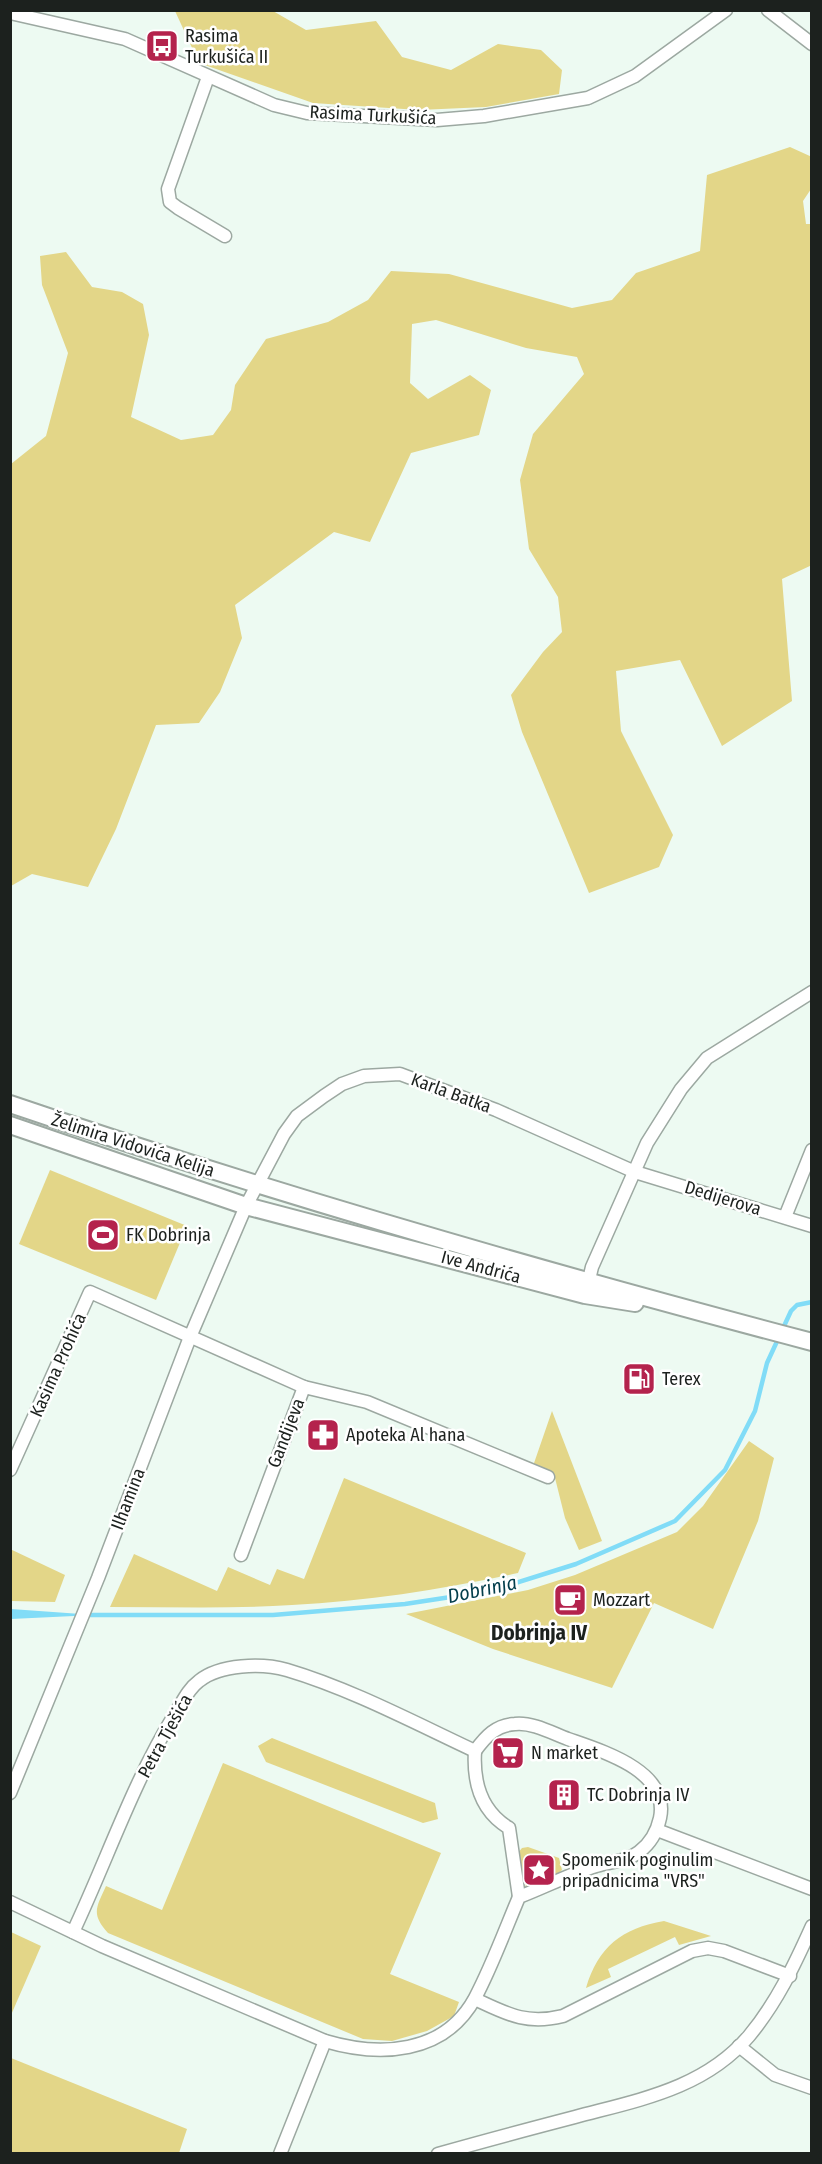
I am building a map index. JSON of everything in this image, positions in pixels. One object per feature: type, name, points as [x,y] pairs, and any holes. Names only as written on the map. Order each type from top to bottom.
[{"type":"main road","name":"Želimira Vidovića Kelija","points":[[10,1104],[257,1185]]},
{"type":"main road","name":"Želimira Vidovića Kelija","points":[[10,1125],[246,1206]]},
{"type":"main road","name":"Ive Andrića","points":[[257,1185],[587,1288]]},
{"type":"main road","name":"Ive Andrića","points":[[246,1206],[587,1288],[719,1317],[810,1342]]},
{"type":"street","name":"Rasima Turkušića","points":[[10,13],[124,39],[274,105],[307,113],[437,120],[483,116],[588,98],[635,76],[726,10]]},
{"type":"street","points":[[768,10],[812,44]]},
{"type":"street","points":[[208,77],[168,189],[170,201],[178,208],[225,236]]},
{"type":"street","points":[[587,1288],[592,1267],[664,1113],[707,1058],[812,992]]},
{"type":"street","name":"Karla Batka","points":[[246,1206],[279,1143],[297,1116],[342,1084],[364,1076],[383,1074],[400,1074],[496,1110],[635,1172]]},
{"type":"street","points":[[784,1217],[812,1150]]},
{"type":"street","name":"Dedijerova","points":[[635,1172],[812,1226]]},
{"type":"street","name":"Ilhamina","points":[[10,1793],[98,1578],[190,1337],[246,1206]]},
{"type":"street","name":"Kasima Prohića","points":[[10,1470],[90,1292],[190,1337]]},
{"type":"street","points":[[190,1337],[304,1387]]},
{"type":"street","name":"Gandijeva","points":[[241,1555],[304,1387],[367,1402],[548,1477]]},
{"type":"street","name":"Petra Tješića","points":[[73,1932],[160,1739],[191,1688],[201,1679],[232,1668],[255,1666],[286,1670],[382,1708],[475,1751]]},
{"type":"street","points":[[10,1902],[73,1932],[325,2041],[361,2051],[378,2052],[408,2047],[424,2043],[445,2030],[475,1999],[519,1897],[509,1828],[493,1816],[482,1799],[474,1769],[475,1751],[492,1732],[518,1723],[613,1757],[639,1772],[656,1788],[661,1803],[657,1830],[650,1842],[627,1859],[597,1866],[519,1897]]},
{"type":"street","points":[[657,1830],[812,1889]]},
{"type":"street","points":[[438,2154],[678,2088],[702,2076],[739,2046],[769,2010],[790,1976],[812,1926]]},
{"type":"street","points":[[475,1999],[507,2014],[530,2021],[550,2019],[563,2016],[692,1951],[708,1948],[790,1976]]},
{"type":"street","points":[[280,2154],[325,2041]]},
{"type":"street","points":[[739,2046],[775,2075],[812,2088]]},
{"type":"shaded area","points":[[175,11],[273,11],[306,30],[376,21],[402,57],[451,70],[498,44],[541,50],[562,70],[559,94],[486,107],[419,110],[313,103],[199,63]]},
{"type":"shaded area","points":[[790,147],[812,157],[811,189],[803,201],[806,224],[812,224],[812,565],[782,579],[792,701],[722,746],[680,660],[616,671],[621,731],[673,835],[659,867],[589,893],[522,732],[511,695],[543,652],[562,632],[558,597],[529,549],[520,480],[533,434],[584,374],[577,357],[526,348],[436,320],[412,324],[410,383],[428,399],[470,375],[491,390],[479,435],[411,453],[370,542],[334,532],[235,605],[242,638],[220,692],[199,723],[156,725],[116,829],[88,887],[32,874],[11,886],[11,464],[46,436],[68,353],[42,285],[40,256],[66,252],[92,287],[122,292],[143,304],[149,335],[131,417],[181,440],[213,435],[231,410],[235,385],[266,339],[328,322],[368,300],[391,271],[449,274],[572,308],[612,300],[636,273],[700,251],[707,175]]},
{"type":"shaded area","name":"FK Dobrinja","points":[[50,1170],[187,1226],[156,1300],[19,1244]]},
{"type":"shaded area","points":[[552,1411],[602,1541],[579,1550],[565,1518],[554,1474],[533,1466]]},
{"type":"shaded area","points":[[749,1441],[774,1458],[758,1521],[713,1629],[654,1603],[612,1688],[493,1649],[406,1614],[528,1590],[575,1575],[677,1532],[703,1506]]},
{"type":"shaded area","points":[[344,1478],[526,1553],[518,1573],[406,1594],[349,1601],[247,1607],[110,1607],[134,1554],[217,1591],[228,1567],[270,1585],[277,1569],[304,1579]]},
{"type":"shaded area","points":[[10,1549],[65,1575],[55,1602],[11,1601]]},
{"type":"shaded area","points":[[272,1738],[435,1803],[438,1819],[423,1823],[266,1762],[258,1746]]},
{"type":"shaded area","points":[[223,1763],[441,1853],[390,1974],[459,2002],[454,2016],[427,2031],[392,2041],[363,2039],[108,1933],[97,1916],[98,1906],[106,1886],[162,1910]]},
{"type":"shaded area","points":[[528,1847],[559,1858],[562,1870],[557,1875],[526,1887],[518,1853],[522,1848]]},
{"type":"shaded area","points":[[664,1921],[711,1936],[679,1945],[675,1937],[608,1969],[611,1977],[586,1988],[597,1961],[614,1942],[624,1934]]},
{"type":"shaded area","points":[[11,1932],[41,1946],[10,2015]]},
{"type":"shaded area","points":[[11,2058],[187,2129],[179,2153],[11,2153]]},
{"type":"water","points":[[11,1609],[95,1615],[11,1619]]},
{"type":"waterway","name":"Dobrinja","points":[[90,1615],[273,1615],[405,1604],[490,1591],[576,1564],[675,1521],[725,1470],[755,1411],[767,1363],[791,1311],[797,1305],[812,1302]]},
{"type":"place","name":"Rasima Turkušića II","points":[[162,46]]},
{"type":"place","name":"FK Dobrinja","points":[[103,1235]]},
{"type":"place","name":"Terex","points":[[639,1379]]},
{"type":"place","name":"Apoteka Al hana","points":[[323,1435]]},
{"type":"place","name":"Mozzart","points":[[570,1600]]},
{"type":"place","name":"N market","points":[[508,1753]]},
{"type":"place","name":"TC Dobrinja IV","points":[[564,1795]]},
{"type":"place","name":"Spomenik poginulim pripadnicima \"VRS\"","points":[[539,1870]]},
{"type":"district","name":"Dobrinja IV","points":[[539,1633]]}]
